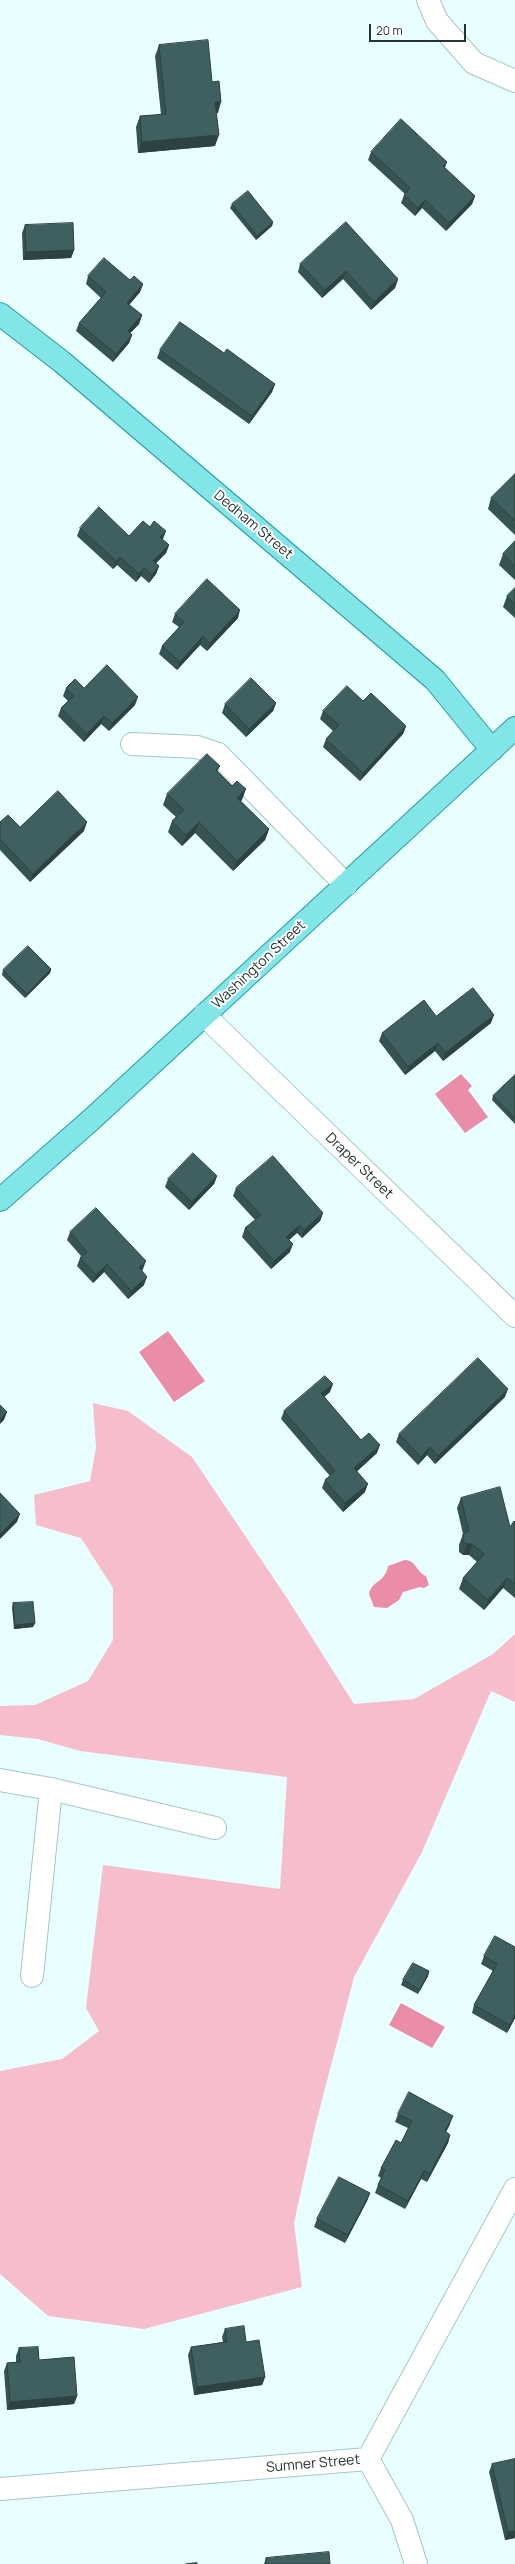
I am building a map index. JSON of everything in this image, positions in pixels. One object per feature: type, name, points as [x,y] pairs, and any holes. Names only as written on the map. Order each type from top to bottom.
[{"type":"main road","name":"Dedham Street","points":[[0,314],[62,362],[435,680],[492,750]]},
{"type":"main road","name":"Washington Street","points":[[0,1200],[92,1119],[515,728]]},
{"type":"street","points":[[428,0],[437,21],[474,63],[515,81]]},
{"type":"street","points":[[132,744],[197,748],[218,754],[346,885]]},
{"type":"street","name":"Draper Street","points":[[204,1015],[515,1316]]},
{"type":"street","points":[[0,1780],[51,1789],[215,1828]]},
{"type":"street","points":[[32,1976],[51,1789]]},
{"type":"street","name":"Sumner Street","points":[[0,2489],[368,2459],[515,2189]]},
{"type":"street","points":[[368,2459],[402,2520],[416,2564]]},
{"type":"shaded area","points":[[461,1074],[472,1086],[468,1090],[488,1117],[465,1133],[435,1094]]},
{"type":"shaded area","points":[[168,1331],[205,1381],[174,1402],[139,1352]]},
{"type":"shaded area","points":[[93,1403],[128,1411],[192,1457],[287,1598],[354,1704],[414,1699],[493,1654],[515,1634],[515,1702],[491,1691],[422,1852],[354,1977],[315,2127],[294,2223],[302,2287],[144,2329],[48,2316],[0,2274],[0,2071],[62,2059],[99,2031],[86,2008],[103,1865],[280,1889],[287,1777],[80,1751],[38,1739],[0,1735],[0,1706],[35,1705],[88,1681],[113,1640],[113,1588],[81,1538],[36,1525],[34,1495],[90,1481],[96,1447]]},
{"type":"shaded area","points":[[405,1560],[412,1562],[420,1572],[426,1576],[429,1585],[424,1588],[420,1587],[403,1592],[399,1600],[387,1608],[374,1607],[369,1594],[371,1589],[384,1576],[388,1566]]},
{"type":"shaded area","points":[[401,2003],[445,2027],[432,2048],[389,2025]]},
{"type":"building","points":[[208,40],[212,82],[219,81],[221,102],[215,102],[219,135],[142,142],[140,116],[166,114],[159,45]]},
{"type":"building","points":[[401,119],[447,162],[443,166],[475,196],[449,223],[425,200],[418,208],[404,195],[410,188],[371,152]]},
{"type":"building","points":[[248,191],[273,222],[257,236],[232,204]]},
{"type":"building","points":[[346,222],[398,279],[374,302],[346,271],[325,290],[300,264]]},
{"type":"building","points":[[73,223],[74,250],[26,252],[25,225]]},
{"type":"building","points":[[104,258],[130,280],[134,276],[143,284],[127,303],[142,315],[128,331],[132,335],[116,354],[79,323],[106,292],[88,276]]},
{"type":"building","points":[[180,322],[224,353],[227,349],[275,384],[252,416],[160,350]]},
{"type":"building","points":[[515,474],[515,521],[491,498]]},
{"type":"building","points":[[99,507],[129,536],[143,521],[150,527],[154,521],[166,531],[160,537],[169,545],[153,561],[159,566],[152,575],[144,568],[139,574],[120,557],[116,561],[80,528]]},
{"type":"building","points":[[515,541],[515,566],[503,554]]},
{"type":"building","points":[[207,579],[240,610],[210,643],[203,636],[180,662],[162,646],[184,622],[175,614]]},
{"type":"building","points":[[515,588],[515,604],[507,596]]},
{"type":"building","points":[[107,665],[138,697],[112,723],[104,716],[87,734],[61,708],[74,696],[66,688],[75,679],[84,688]]},
{"type":"building","points":[[251,678],[276,703],[249,729],[225,704]]},
{"type":"building","points":[[347,686],[363,701],[371,693],[406,726],[363,773],[326,739],[339,725],[323,711]]},
{"type":"building","points":[[207,754],[220,766],[216,770],[232,786],[237,781],[246,789],[237,798],[269,829],[237,861],[199,822],[186,835],[172,821],[184,810],[167,794]]},
{"type":"building","points":[[58,791],[87,822],[33,874],[0,839],[0,822],[8,815],[20,827]]},
{"type":"building","points":[[28,946],[51,969],[27,994],[3,970]]},
{"type":"building","points":[[473,988],[494,1015],[445,1053],[438,1043],[408,1067],[382,1033],[424,1000],[436,1016]]},
{"type":"building","points":[[515,1075],[515,1118],[493,1096]]},
{"type":"building","points":[[193,1153],[217,1176],[192,1202],[168,1179]]},
{"type":"building","points":[[273,1156],[323,1213],[304,1230],[300,1225],[286,1237],[293,1244],[274,1261],[245,1228],[261,1215],[236,1188]]},
{"type":"building","points":[[96,1208],[146,1261],[139,1267],[147,1277],[131,1291],[107,1264],[96,1275],[80,1258],[87,1252],[70,1232]]},
{"type":"building","points":[[478,1358],[508,1389],[438,1456],[430,1447],[421,1457],[399,1434]]},
{"type":"building","points":[[325,1376],[333,1384],[321,1393],[361,1440],[369,1433],[380,1445],[354,1468],[368,1484],[345,1503],[325,1480],[335,1471],[284,1411]]},
{"type":"building","points":[[0,1405],[7,1412],[0,1419]]},
{"type":"building","points":[[500,1487],[510,1527],[514,1521],[515,1522],[515,1584],[507,1578],[488,1600],[463,1578],[484,1554],[472,1544],[467,1544],[463,1541],[463,1534],[469,1531],[461,1498]]},
{"type":"building","points":[[0,1493],[20,1514],[0,1534]]},
{"type":"building","points":[[33,1602],[35,1623],[15,1625],[13,1603]]},
{"type":"building","points":[[495,1936],[515,1947],[515,2015],[510,2025],[474,2005],[497,1964],[484,1956]]},
{"type":"building","points":[[413,1963],[429,1971],[420,1990],[403,1980]]},
{"type":"building","points":[[409,2092],[453,2116],[445,2131],[450,2135],[430,2174],[424,2171],[408,2201],[378,2185],[385,2170],[381,2168],[396,2140],[401,2143],[412,2121],[398,2114]]},
{"type":"building","points":[[339,2177],[370,2193],[348,2235],[317,2219]]},
{"type":"building","points":[[244,2326],[246,2342],[259,2340],[265,2377],[197,2387],[191,2347],[227,2342],[225,2329]]},
{"type":"building","points":[[38,2347],[39,2360],[74,2357],[77,2396],[10,2402],[7,2363],[20,2362],[19,2348]]},
{"type":"building","points":[[515,2459],[515,2531],[508,2532],[492,2464]]},
{"type":"building","points":[[329,2552],[330,2564],[266,2564],[266,2558]]}]
